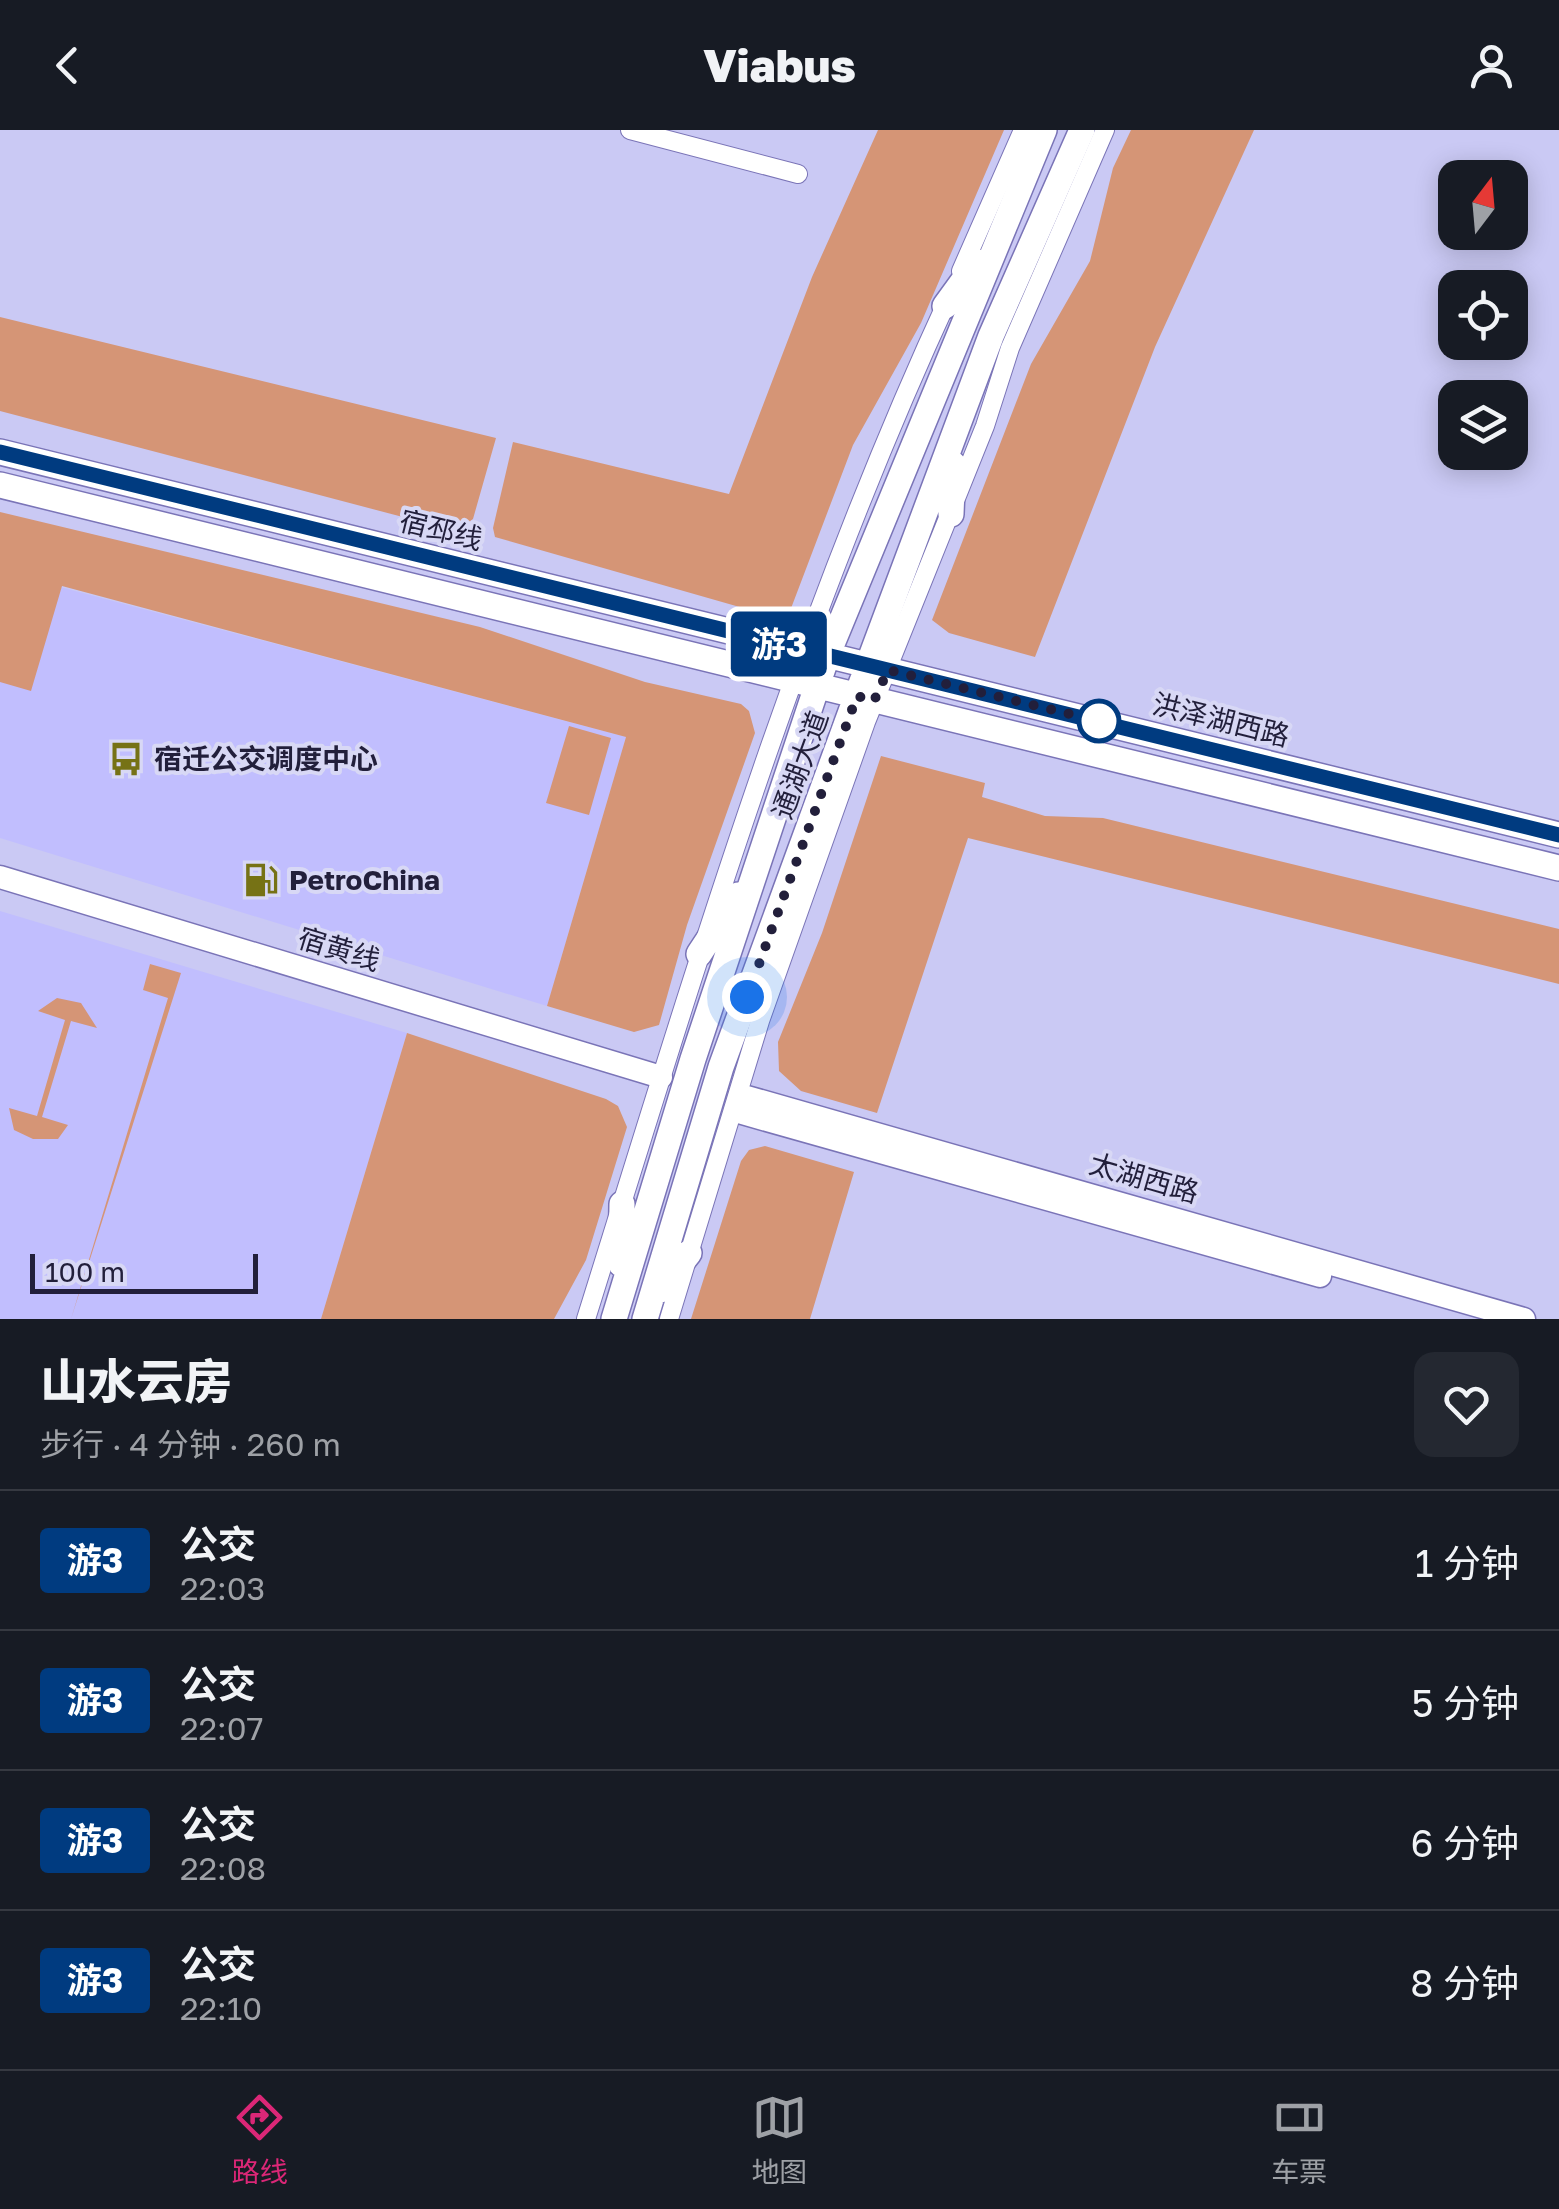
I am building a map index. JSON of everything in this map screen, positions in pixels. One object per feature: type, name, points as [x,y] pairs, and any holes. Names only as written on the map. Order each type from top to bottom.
[{"type":"main road","name":"通湖大道","points":[[618,1307],[673,1081],[758,866],[816,653],[1044,130]]},
{"type":"main road","name":"通湖大道","points":[[655,1313],[721,1067],[878,668],[991,336],[1082,130]]},
{"type":"main road","points":[[945,306],[1004,226]]},
{"type":"main road","points":[[950,514],[954,440]]},
{"type":"main road","name":"宿邳线","points":[[0,452],[878,668]]},
{"type":"main road","points":[[0,485],[1559,868]]},
{"type":"main road","name":"洪泽湖西路","points":[[878,668],[1559,835]]},
{"type":"main road","points":[[699,954],[758,866]]},
{"type":"main road","points":[[618,1307],[622,1204]]},
{"type":"main road","points":[[655,1313],[689,1252]]},
{"type":"street","points":[[630,130],[798,174]]},
{"type":"street","points":[[816,653],[846,538],[1024,130]]},
{"type":"street","points":[[878,668],[950,514],[1010,348],[1105,130]]},
{"type":"street","points":[[586,1319],[622,1204],[673,1081],[699,954],[805,684]]},
{"type":"street","points":[[689,1252],[760,1020],[866,699]]},
{"type":"street","name":"宿黄线","points":[[0,876],[673,1081]]},
{"type":"street","name":"太湖西路","points":[[1471,1319],[744,1105],[1524,1319]]},
{"type":"shaded area","points":[[878,130],[1004,130],[921,323],[853,445],[790,611],[782,616],[764,614],[495,537],[493,528],[513,442],[729,494],[812,277]]},
{"type":"shaded area","points":[[1131,130],[1254,130],[1155,347],[1035,657],[949,633],[932,620],[1031,364],[1090,261],[1113,168]]},
{"type":"shaded area","points":[[0,317],[496,438],[473,519],[456,531],[0,411]]},
{"type":"shaded area","points":[[0,512],[480,627],[645,682],[741,704],[749,711],[755,733],[687,925],[659,1025],[634,1032],[547,1006],[626,737],[62,586],[31,691],[0,682]]},
{"type":"shaded area","points":[[0,571],[626,737],[547,1006],[0,838]]},
{"type":"shaded area","points":[[569,726],[611,738],[589,815],[546,803]]},
{"type":"shaded area","points":[[881,756],[985,783],[982,797],[1045,816],[1103,818],[1559,929],[1559,984],[968,838],[877,1113],[801,1091],[779,1071],[778,1042],[822,933]]},
{"type":"shaded area","points":[[0,911],[407,1033],[321,1319],[0,1319]]},
{"type":"shaded area","points":[[150,964],[181,973],[71,1319],[168,998],[143,990]]},
{"type":"shaded area","points":[[57,998],[81,1003],[97,1028],[71,1021],[42,1117],[68,1125],[58,1139],[33,1139],[14,1130],[9,1108],[37,1116],[65,1020],[38,1011]]},
{"type":"shaded area","points":[[407,1033],[618,1106],[627,1127],[586,1260],[554,1319],[321,1319]]},
{"type":"shaded area","points":[[765,1146],[854,1172],[810,1319],[691,1319],[741,1161],[749,1150]]},
{"type":"bus line","name":"游3","points":[[0,452],[1559,835]]},
{"type":"place","name":"宿迁公交调度中心","points":[[126,759]]},
{"type":"place","name":"PetroChina","points":[[261,880]]},
{"type":"route","points":[[747,997],[857,696],[874,701],[888,670],[1099,721]]}]
